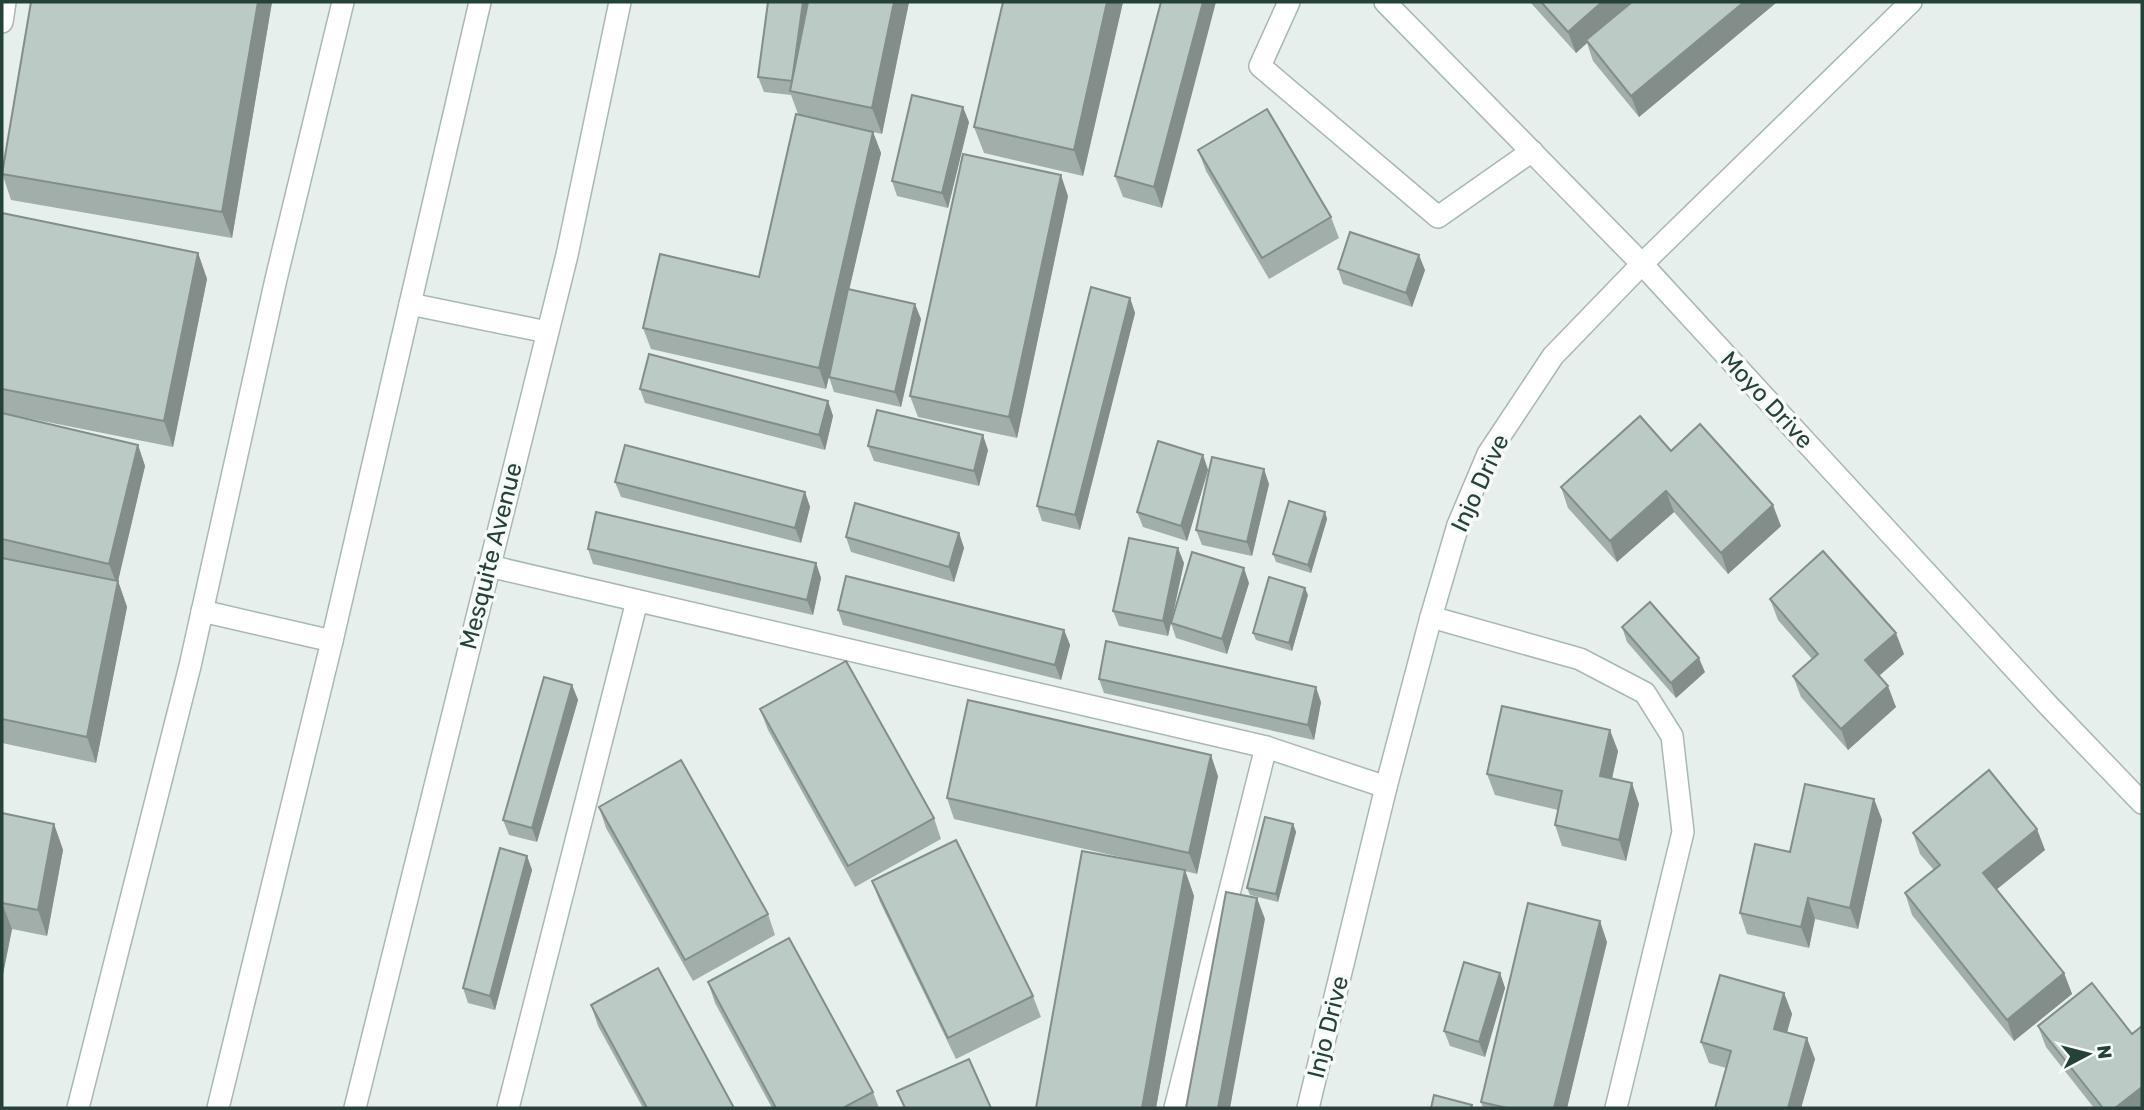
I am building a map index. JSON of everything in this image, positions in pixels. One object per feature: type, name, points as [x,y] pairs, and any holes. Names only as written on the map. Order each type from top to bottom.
[{"type":"street","points":[[2,22],[5,2]]},
{"type":"street","points":[[78,1108],[202,611],[276,279],[343,2]]},
{"type":"street","points":[[218,1108],[332,641],[480,2]]},
{"type":"street","name":"Mesquite Avenue","points":[[355,1108],[567,255],[620,2]]},
{"type":"street","points":[[1289,2],[1260,66],[1438,216],[1532,151]]},
{"type":"street","name":"Moyo Drive","points":[[1385,2],[1642,264],[2048,705],[2142,803]]},
{"type":"street","name":"Injo Drive","points":[[1308,1108],[1386,787],[1431,617],[1458,526],[1488,454],[1553,356],[1642,264],[1911,2]]},
{"type":"street","points":[[410,304],[547,332]]},
{"type":"street","points":[[489,566],[1266,747],[1386,787]]},
{"type":"street","points":[[508,1108],[638,601]]},
{"type":"street","points":[[202,611],[332,641]]},
{"type":"street","points":[[1431,617],[1580,659],[1645,692],[1672,736],[1683,832],[1616,1108]]},
{"type":"street","points":[[1175,1108],[1266,747]]},
{"type":"building","points":[[31,2],[258,2],[222,212],[2,174]]},
{"type":"building","points":[[768,2],[803,2],[792,81],[758,77]]},
{"type":"building","points":[[808,2],[894,2],[872,108],[790,91]]},
{"type":"building","points":[[1003,2],[1107,2],[1074,150],[974,127]]},
{"type":"building","points":[[1161,2],[1203,2],[1154,187],[1115,176]]},
{"type":"building","points":[[1541,2],[1602,2],[1568,32]]},
{"type":"building","points":[[1632,2],[1744,2],[1631,96],[1586,40]]},
{"type":"building","points":[[912,95],[963,107],[942,193],[892,181]]},
{"type":"building","points":[[1267,109],[1331,217],[1262,258],[1198,150]]},
{"type":"building","points":[[796,114],[873,132],[819,368],[643,328],[660,254],[759,277]]},
{"type":"building","points":[[963,154],[1061,175],[1009,417],[910,396]]},
{"type":"building","points":[[2,213],[198,253],[164,421],[2,389]]},
{"type":"building","points":[[1350,232],[1419,255],[1406,293],[1338,269]]},
{"type":"building","points":[[1091,287],[1130,298],[1075,515],[1037,506]]},
{"type":"building","points":[[848,289],[915,304],[895,392],[829,377]]},
{"type":"building","points":[[649,354],[828,401],[819,435],[640,389]]},
{"type":"building","points":[[877,410],[983,435],[974,471],[868,446]]},
{"type":"building","points":[[2,413],[138,445],[109,564],[2,539]]},
{"type":"building","points":[[1640,416],[1671,451],[1700,424],[1773,505],[1721,553],[1666,491],[1610,541],[1561,487]]},
{"type":"building","points":[[1158,441],[1203,455],[1181,526],[1137,512]]},
{"type":"building","points":[[625,445],[805,492],[795,528],[615,482]]},
{"type":"building","points":[[1212,457],[1264,469],[1247,542],[1196,530]]},
{"type":"building","points":[[1289,501],[1325,512],[1308,565],[1273,554]]},
{"type":"building","points":[[855,503],[959,533],[949,567],[846,537]]},
{"type":"building","points":[[596,512],[816,563],[807,600],[588,549]]},
{"type":"building","points":[[1129,538],[1178,548],[1163,621],[1113,611]]},
{"type":"building","points":[[1823,551],[1896,633],[1865,660],[1888,686],[1841,729],[1793,676],[1818,654],[1770,599]]},
{"type":"building","points":[[1192,552],[1244,568],[1222,639],[1171,623]]},
{"type":"building","points":[[2,558],[118,581],[87,737],[2,719]]},
{"type":"building","points":[[846,576],[1064,630],[1055,665],[838,610]]},
{"type":"building","points":[[1269,577],[1305,588],[1289,643],[1253,633]]},
{"type":"building","points":[[1650,602],[1699,658],[1671,683],[1622,627]]},
{"type":"building","points":[[1106,641],[1316,687],[1308,725],[1099,679]]},
{"type":"building","points":[[846,661],[934,818],[848,866],[760,709]]},
{"type":"building","points":[[544,677],[572,685],[532,828],[503,820]]},
{"type":"building","points":[[968,700],[1211,755],[1189,853],[947,798]]},
{"type":"building","points":[[1502,706],[1610,730],[1600,776],[1632,783],[1619,840],[1555,825],[1562,791],[1487,774]]},
{"type":"building","points":[[681,760],[768,914],[685,960],[599,807]]},
{"type":"building","points":[[1989,770],[2037,829],[1983,873],[2064,973],[2007,1020],[1905,893],[1940,865],[1913,833]]},
{"type":"building","points":[[1805,784],[1874,799],[1850,908],[1808,898],[1801,927],[1740,913],[1755,844],[1790,852]]},
{"type":"building","points":[[2,813],[54,824],[38,910],[2,903]]},
{"type":"building","points":[[1265,817],[1293,824],[1276,894],[1247,888]]},
{"type":"building","points":[[956,840],[1033,996],[948,1038],[872,881]]},
{"type":"building","points":[[500,848],[527,856],[490,996],[463,988]]},
{"type":"building","points":[[1082,851],[1185,870],[1142,1108],[1036,1108]]},
{"type":"building","points":[[1226,892],[1257,898],[1218,1108],[1186,1108]]},
{"type":"building","points":[[1528,903],[1600,921],[1554,1108],[1507,1108],[1481,1102]]},
{"type":"building","points":[[789,938],[873,1092],[843,1108],[776,1108],[708,982]]},
{"type":"building","points":[[1464,962],[1500,973],[1479,1042],[1444,1031]]},
{"type":"building","points":[[658,968],[734,1108],[647,1108],[591,1005]]},
{"type":"building","points":[[1720,975],[1784,993],[1774,1029],[1807,1038],[1788,1108],[1715,1108],[1731,1051],[1701,1042]]},
{"type":"building","points":[[2092,983],[2132,1034],[2142,1026],[2142,1087],[2115,1108],[2103,1108],[2038,1026]]},
{"type":"building","points":[[969,1059],[991,1108],[905,1108],[897,1091]]},
{"type":"building","points":[[1434,1095],[1472,1105],[1471,1108],[1431,1108]]}]
